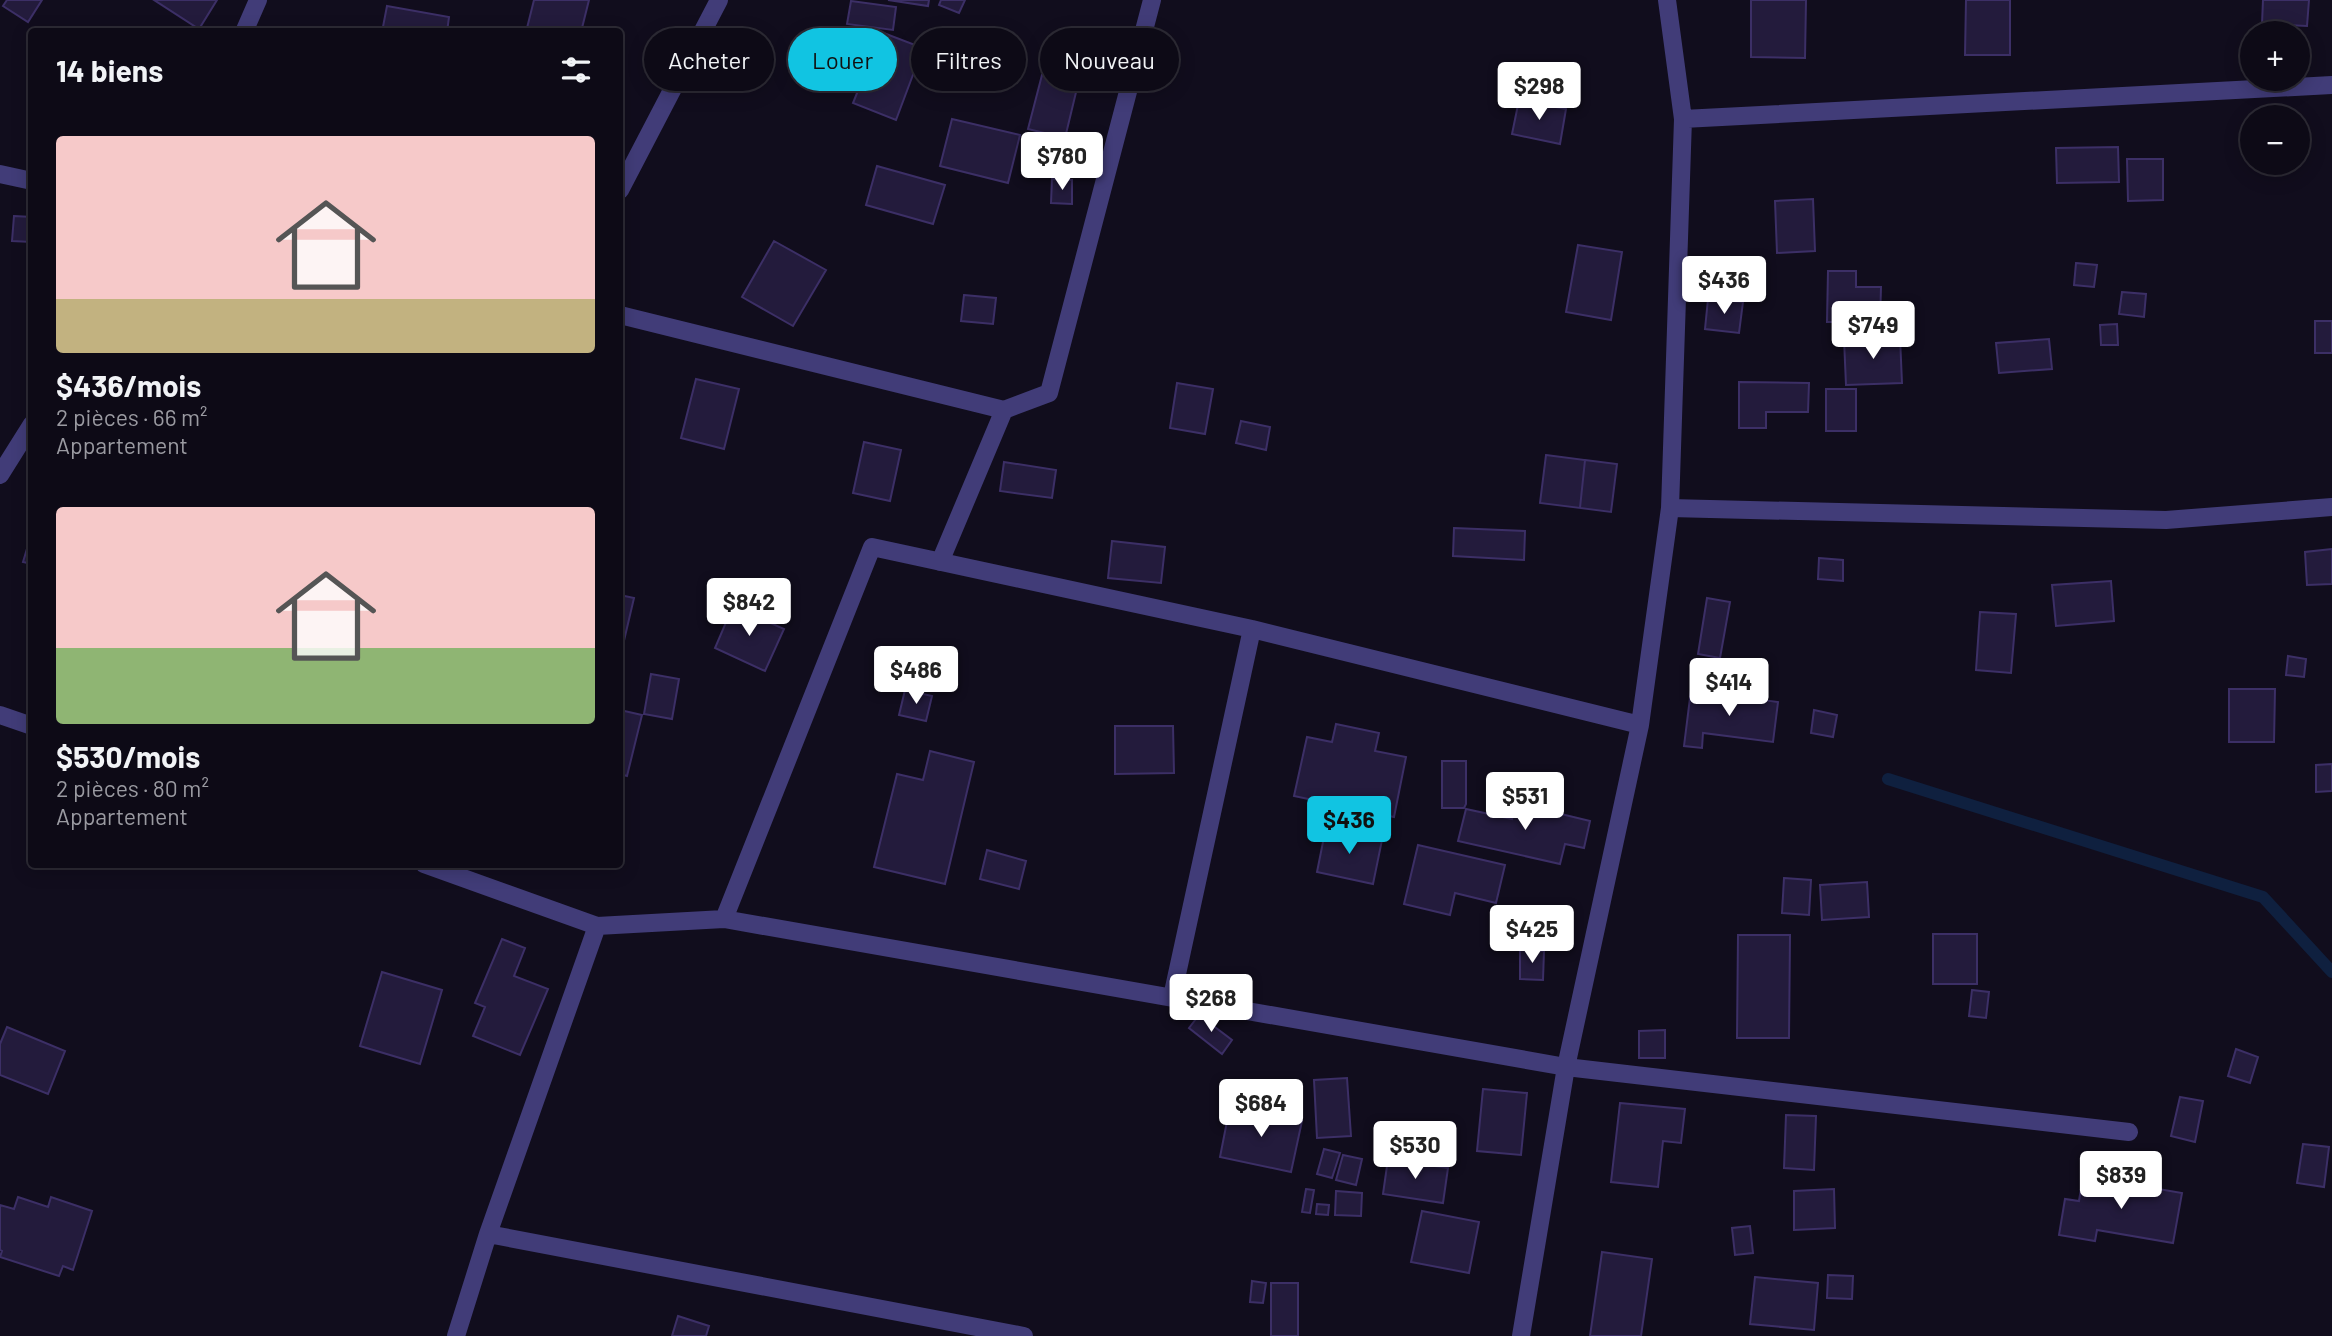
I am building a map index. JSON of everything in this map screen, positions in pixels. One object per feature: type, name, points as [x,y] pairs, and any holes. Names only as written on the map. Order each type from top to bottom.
[{"type":"street","points":[[246,28],[258,0]]},
{"type":"street","points":[[623,184],[719,0]]},
{"type":"street","points":[[623,316],[1004,410],[1049,393],[1152,0]]},
{"type":"street","points":[[1521,1336],[1566,1067],[1640,725],[1670,508],[1683,119],[1667,0]]},
{"type":"street","points":[[1683,119],[2332,85]]},
{"type":"street","points":[[0,174],[28,180]]},
{"type":"street","points":[[940,562],[1004,410]]},
{"type":"street","points":[[0,475],[28,430]]},
{"type":"street","points":[[1670,508],[2166,520],[2332,507]]},
{"type":"street","points":[[724,919],[872,547],[1252,629],[1640,725]]},
{"type":"street","points":[[1172,997],[1252,629]]},
{"type":"street","points":[[0,715],[28,725]]},
{"type":"street","points":[[435,868],[597,926],[724,919],[1566,1067],[2129,1132]]},
{"type":"street","points":[[456,1336],[488,1234],[597,926]]},
{"type":"street","points":[[488,1234],[1024,1336]]},
{"type":"building","points":[[7,0],[42,0],[28,22],[3,6]]},
{"type":"building","points":[[154,0],[217,0],[197,28]]},
{"type":"building","points":[[534,0],[589,0],[582,28],[527,28]]},
{"type":"building","points":[[888,0],[929,0],[928,6]]},
{"type":"building","points":[[941,0],[965,0],[959,13],[939,5]]},
{"type":"building","points":[[1751,0],[1806,0],[1805,58],[1751,57]]},
{"type":"building","points":[[1966,0],[2010,0],[2010,55],[1965,55]]},
{"type":"building","points":[[2263,0],[2309,0],[2307,21],[2262,21]]},
{"type":"building","points":[[851,1],[896,7],[893,28],[847,24]]},
{"type":"building","points":[[387,6],[449,17],[448,28],[383,28]]},
{"type":"building","points":[[897,38],[911,43],[911,80],[896,120],[853,103],[858,91],[897,91]]},
{"type":"building","points":[[1040,83],[1040,91],[1076,91],[1065,138],[1028,129]]},
{"type":"building","points":[[1519,100],[1566,109],[1560,144],[1512,134]]},
{"type":"building","points":[[952,119],[1020,135],[1008,183],[940,166]]},
{"type":"building","points":[[2118,147],[2119,182],[2057,183],[2056,148]]},
{"type":"building","points":[[2127,159],[2163,159],[2163,200],[2128,201]]},
{"type":"building","points":[[877,166],[945,185],[933,224],[866,205]]},
{"type":"building","points":[[1052,179],[1072,180],[1072,204],[1051,203]]},
{"type":"building","points":[[1813,199],[1815,251],[1777,253],[1775,201]]},
{"type":"building","points":[[14,216],[28,217],[28,242],[12,241]]},
{"type":"building","points":[[774,241],[826,270],[793,326],[742,297]]},
{"type":"building","points":[[1578,245],[1622,252],[1611,320],[1566,312]]},
{"type":"building","points":[[2076,263],[2097,265],[2094,287],[2074,285]]},
{"type":"building","points":[[1828,271],[1856,271],[1856,287],[1881,287],[1880,322],[1827,322]]},
{"type":"building","points":[[2122,292],[2146,294],[2144,317],[2119,314]]},
{"type":"building","points":[[964,295],[996,298],[993,324],[961,321]]},
{"type":"building","points":[[1708,299],[1743,302],[1739,333],[1705,329]]},
{"type":"building","points":[[2315,321],[2332,321],[2332,353],[2315,353]]},
{"type":"building","points":[[2117,324],[2118,345],[2101,345],[2100,325]]},
{"type":"building","points":[[1900,337],[1902,383],[1846,385],[1844,339]]},
{"type":"building","points":[[2049,339],[2052,369],[1999,373],[1996,343]]},
{"type":"building","points":[[696,379],[739,389],[724,449],[681,438]]},
{"type":"building","points":[[1739,382],[1809,383],[1808,412],[1766,412],[1766,428],[1739,428]]},
{"type":"building","points":[[1177,383],[1213,389],[1205,434],[1170,428]]},
{"type":"building","points":[[1826,389],[1856,389],[1856,431],[1826,431]]},
{"type":"building","points":[[1241,421],[1270,427],[1266,450],[1236,443]]},
{"type":"building","points":[[864,442],[901,450],[890,501],[853,493]]},
{"type":"building","points":[[1546,455],[1585,460],[1580,508],[1540,503]]},
{"type":"building","points":[[1585,460],[1617,464],[1611,512],[1580,508]]},
{"type":"building","points":[[1004,462],[1056,470],[1052,498],[1000,491]]},
{"type":"building","points":[[1454,528],[1525,531],[1524,560],[1453,556]]},
{"type":"building","points":[[1112,541],[1165,547],[1161,583],[1108,578]]},
{"type":"building","points":[[28,545],[28,563],[23,562]]},
{"type":"building","points":[[2332,549],[2332,584],[2307,585],[2305,552]]},
{"type":"building","points":[[1819,558],[1843,560],[1843,581],[1818,579]]},
{"type":"building","points":[[2111,581],[2114,621],[2056,626],[2052,585]]},
{"type":"building","points":[[623,596],[634,598],[623,645]]},
{"type":"building","points":[[1707,598],[1730,602],[1720,658],[1698,654]]},
{"type":"building","points":[[733,606],[784,629],[765,671],[715,648]]},
{"type":"building","points":[[1980,612],[2016,614],[2011,673],[1976,670]]},
{"type":"building","points":[[2288,656],[2306,659],[2304,677],[2286,675]]},
{"type":"building","points":[[651,674],[679,679],[672,719],[644,714]]},
{"type":"building","points":[[2229,689],[2275,689],[2274,742],[2229,742]]},
{"type":"building","points":[[905,690],[932,696],[926,721],[899,715]]},
{"type":"building","points":[[1691,690],[1778,702],[1773,742],[1703,733],[1702,748],[1684,746]]},
{"type":"building","points":[[1814,710],[1837,715],[1833,737],[1811,733]]},
{"type":"building","points":[[623,711],[642,715],[627,776],[623,775]]},
{"type":"building","points":[[1336,724],[1379,733],[1375,751],[1406,757],[1394,817],[1294,796],[1307,737],[1332,742]]},
{"type":"building","points":[[1115,726],[1173,726],[1174,773],[1115,774]]},
{"type":"building","points":[[930,751],[974,762],[945,884],[874,867],[897,774],[923,780]]},
{"type":"building","points":[[1442,761],[1466,761],[1464,808],[1442,808]]},
{"type":"building","points":[[2332,764],[2332,791],[2316,792],[2316,765]]},
{"type":"building","points":[[1516,803],[1590,821],[1584,848],[1565,844],[1560,864],[1458,841],[1466,809],[1512,819]]},
{"type":"building","points":[[1326,827],[1382,840],[1373,884],[1317,872]]},
{"type":"building","points":[[1418,845],[1505,865],[1496,903],[1455,893],[1450,915],[1404,904]]},
{"type":"building","points":[[987,850],[1026,861],[1019,889],[980,879]]},
{"type":"building","points":[[1784,878],[1811,880],[1809,915],[1782,913]]},
{"type":"building","points":[[1867,882],[1869,917],[1822,920],[1820,885]]},
{"type":"building","points":[[1933,934],[1977,934],[1977,984],[1933,984]]},
{"type":"building","points":[[1738,935],[1790,935],[1789,1038],[1737,1038]]},
{"type":"building","points":[[502,939],[525,948],[514,976],[548,989],[520,1055],[473,1036],[485,1007],[475,1003]]},
{"type":"building","points":[[1520,950],[1544,951],[1543,980],[1520,979]]},
{"type":"building","points":[[382,972],[442,990],[420,1064],[360,1046]]},
{"type":"building","points":[[1972,990],[1989,992],[1986,1018],[1969,1016]]},
{"type":"building","points":[[1199,1015],[1232,1040],[1222,1054],[1189,1028]]},
{"type":"building","points":[[7,1027],[65,1051],[48,1094],[0,1075],[0,1044]]},
{"type":"building","points":[[1665,1030],[1665,1058],[1639,1058],[1639,1031]]},
{"type":"building","points":[[2236,1049],[2258,1057],[2250,1083],[2228,1076]]},
{"type":"building","points":[[1347,1078],[1351,1136],[1317,1138],[1314,1080]]},
{"type":"building","points":[[1483,1089],[1527,1093],[1521,1155],[1477,1151]]},
{"type":"building","points":[[2180,1097],[2203,1101],[2195,1142],[2171,1136]]},
{"type":"building","points":[[1620,1103],[1685,1109],[1681,1143],[1663,1141],[1658,1187],[1611,1182]]},
{"type":"building","points":[[1230,1106],[1302,1121],[1291,1172],[1220,1157]]},
{"type":"building","points":[[1786,1115],[1816,1116],[1814,1170],[1784,1168]]},
{"type":"building","points":[[2303,1144],[2329,1147],[2324,1187],[2297,1183]]},
{"type":"building","points":[[1324,1149],[1340,1153],[1332,1178],[1317,1174]]},
{"type":"building","points":[[1343,1155],[1362,1159],[1356,1185],[1336,1180]]},
{"type":"building","points":[[1388,1159],[1448,1168],[1443,1203],[1383,1194]]},
{"type":"building","points":[[2083,1176],[2182,1193],[2173,1243],[2097,1230],[2095,1241],[2059,1235],[2065,1199],[2079,1201]]},
{"type":"building","points":[[1306,1189],[1314,1190],[1310,1213],[1302,1212]]},
{"type":"building","points":[[1834,1189],[1835,1228],[1794,1230],[1794,1191]]},
{"type":"building","points":[[1336,1191],[1362,1193],[1361,1216],[1335,1215]]},
{"type":"building","points":[[18,1197],[48,1207],[51,1197],[92,1211],[73,1270],[63,1266],[59,1276],[0,1257],[0,1205],[14,1209]]},
{"type":"building","points":[[1317,1204],[1329,1205],[1328,1215],[1316,1214]]},
{"type":"building","points":[[1422,1211],[1479,1222],[1469,1273],[1411,1262]]},
{"type":"building","points":[[1750,1226],[1753,1253],[1735,1255],[1732,1228]]},
{"type":"building","points":[[1602,1252],[1652,1259],[1641,1336],[1590,1336]]},
{"type":"building","points":[[1828,1275],[1853,1276],[1852,1299],[1827,1298]]},
{"type":"building","points":[[1755,1277],[1818,1283],[1814,1330],[1750,1324]]},
{"type":"building","points":[[1252,1281],[1266,1283],[1263,1303],[1250,1302]]},
{"type":"building","points":[[1271,1283],[1298,1283],[1298,1336],[1271,1336]]},
{"type":"building","points":[[678,1316],[709,1326],[706,1336],[672,1336]]},
{"type":"waterway","points":[[1888,779],[2263,897],[2332,972]]}]
